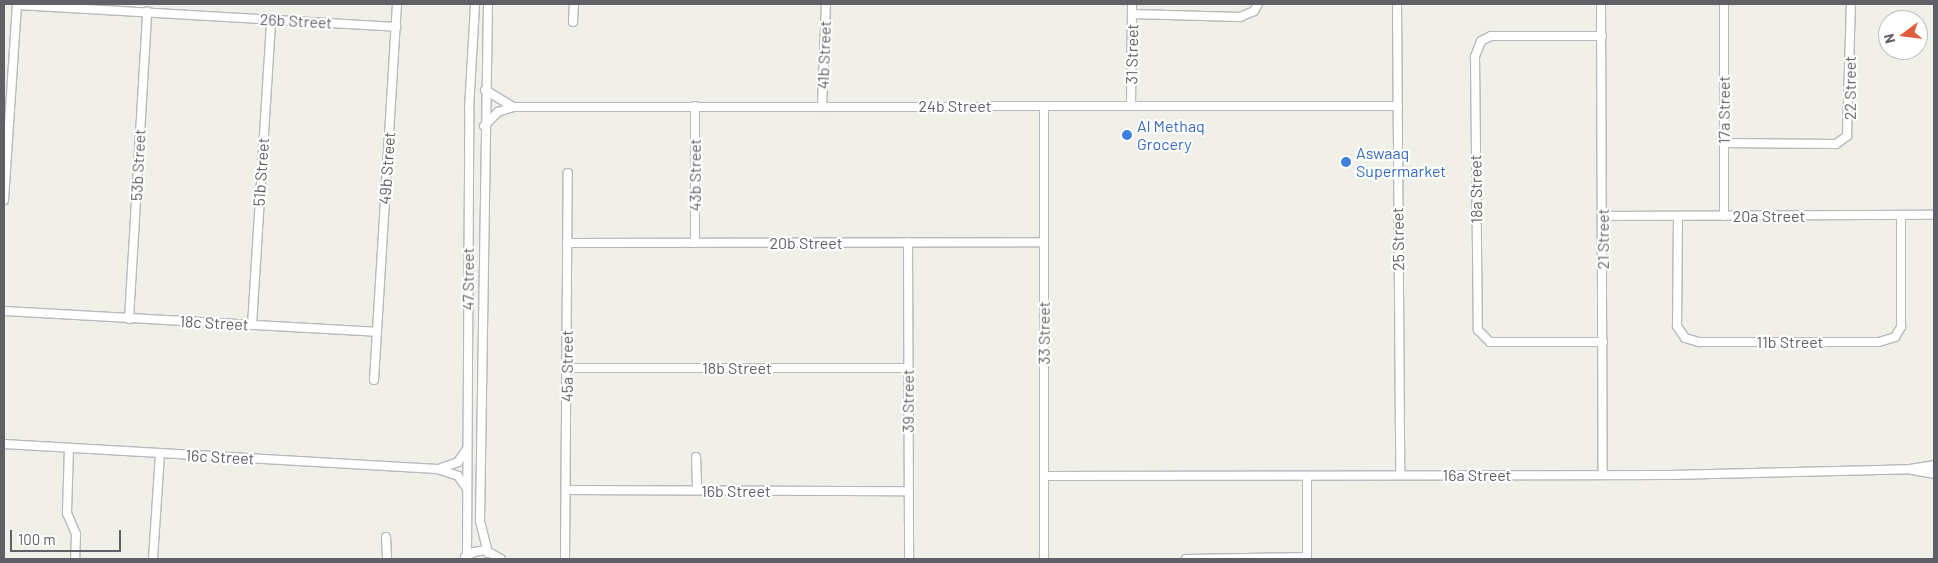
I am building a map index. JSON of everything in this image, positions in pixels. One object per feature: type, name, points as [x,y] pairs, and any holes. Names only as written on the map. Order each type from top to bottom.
[{"type":"street","name":"26b Street","points":[[17,4],[396,27]]},
{"type":"street","points":[[4,200],[17,4]]},
{"type":"street","name":"49b Street","points":[[376,332],[397,4]]},
{"type":"street","name":"47 Street","points":[[466,557],[469,109],[475,4]]},
{"type":"street","name":"47 Street","points":[[488,4],[484,126],[480,520],[488,554]]},
{"type":"street","points":[[573,22],[574,4]]},
{"type":"street","name":"41b Street","points":[[822,106],[826,4]]},
{"type":"street","name":"31 Street","points":[[1131,104],[1132,4]]},
{"type":"street","points":[[1132,14],[1240,17],[1254,11],[1258,4]]},
{"type":"street","name":"25 Street","points":[[1397,4],[1400,475]]},
{"type":"street","name":"21 Street","points":[[1601,4],[1603,475]]},
{"type":"street","name":"17a Street","points":[[1724,4],[1724,216]]},
{"type":"street","name":"22 Street","points":[[1724,143],[1836,144],[1847,136],[1850,4]]},
{"type":"street","name":"53b Street","points":[[129,319],[147,12]]},
{"type":"street","name":"51b Street","points":[[252,325],[271,19]]},
{"type":"street","name":"18a Street","points":[[1602,36],[1486,37],[1477,46],[1475,67],[1478,330],[1490,342],[1603,342]]},
{"type":"street","points":[[4,90],[12,90]]},
{"type":"street","points":[[485,90],[513,107]]},
{"type":"street","name":"24b Street","points":[[484,126],[498,112],[513,107],[1044,106],[1131,104],[1398,106]]},
{"type":"street","name":"43b Street","points":[[695,106],[695,243]]},
{"type":"street","name":"33 Street","points":[[1044,106],[1044,559]]},
{"type":"street","name":"45a Street","points":[[565,559],[568,173]]},
{"type":"street","name":"11b Street","points":[[1678,216],[1677,326],[1685,338],[1699,342],[1879,342],[1895,337],[1901,327],[1902,215]]},
{"type":"street","name":"20a Street","points":[[1603,216],[1934,215]]},
{"type":"street","name":"39 Street","points":[[908,242],[907,491],[909,559]]},
{"type":"street","name":"20b Street","points":[[567,243],[1044,242]]},
{"type":"street","name":"18c Street","points":[[4,311],[376,332]]},
{"type":"street","points":[[374,380],[376,332]]},
{"type":"street","name":"18b Street","points":[[567,368],[908,368]]},
{"type":"street","name":"16c Street","points":[[4,444],[437,469],[458,476],[467,491]]},
{"type":"street","name":"16c Street","points":[[437,469],[458,462],[468,446]]},
{"type":"street","points":[[68,448],[67,513],[76,534],[75,559]]},
{"type":"street","points":[[153,559],[160,454]]},
{"type":"street","points":[[696,457],[697,490]]},
{"type":"street","name":"16a Street","points":[[1045,476],[1603,475],[1910,469],[1934,465]]},
{"type":"street","name":"16a Street","points":[[1910,469],[1934,474]]},
{"type":"street","points":[[1186,559],[1307,558],[1307,476]]},
{"type":"street","name":"16b Street","points":[[566,490],[907,491]]},
{"type":"street","points":[[386,538],[386,559]]},
{"type":"street","points":[[466,557],[479,550],[501,559]]},
{"type":"place","name":"Al Methaq Grocery","points":[[1127,135]]},
{"type":"place","name":"Aswaaq Supermarket","points":[[1346,162]]}]
